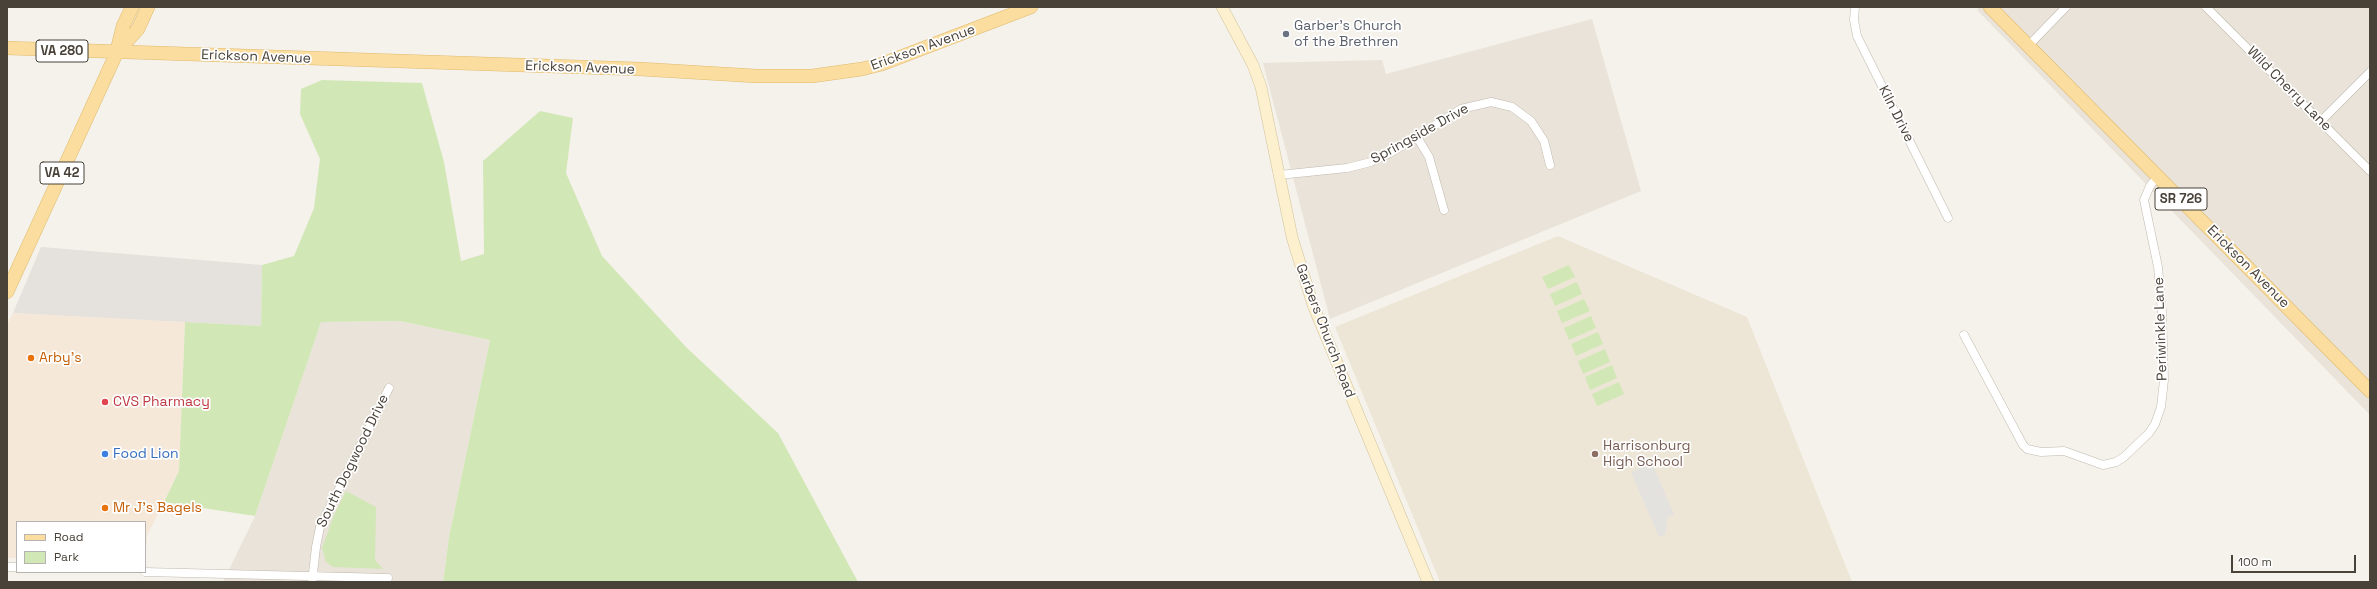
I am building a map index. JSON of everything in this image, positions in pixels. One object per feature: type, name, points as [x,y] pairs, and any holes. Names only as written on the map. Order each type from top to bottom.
[{"type":"main road","name":"VA 42","points":[[7,292],[116,54],[123,26],[132,7]]},
{"type":"main road","name":"VA 42","points":[[116,54],[138,28],[148,7]]},
{"type":"main road","name":"Erickson Avenue","points":[[116,54],[589,68],[756,76],[812,76],[850,71],[882,64],[1031,7]]},
{"type":"main road","name":"Erickson Avenue","points":[[1990,7],[2370,392]]},
{"type":"main road","name":"VA 280","points":[[7,48],[116,54]]},
{"type":"street","name":"Garbers Church Road","points":[[1222,7],[1258,80],[1292,237],[1312,305],[1428,582]]},
{"type":"street","name":"Kiln Drive","points":[[1855,7],[1854,28],[1857,36],[1948,218]]},
{"type":"street","points":[[2029,45],[2066,7]]},
{"type":"street","name":"Wild Cherry Lane","points":[[2206,7],[2370,171]]},
{"type":"street","points":[[2321,121],[2370,72]]},
{"type":"street","name":"Springside Drive","points":[[1279,175],[1361,165],[1390,153],[1465,108],[1486,103],[1504,104],[1520,111],[1533,123],[1544,141],[1550,165]]},
{"type":"street","points":[[1417,137],[1429,157],[1444,210]]},
{"type":"street","name":"Periwinkle Lane","points":[[1964,335],[2023,445],[2027,449],[2041,452],[2064,451],[2103,465],[2116,462],[2124,457],[2149,433],[2155,424],[2161,407],[2164,352],[2162,305],[2158,267],[2144,200],[2150,186],[2158,176]]},
{"type":"street","name":"South Dogwood Drive","points":[[312,578],[320,527],[389,388]]},
{"type":"street","points":[[146,572],[312,578],[388,578]]},
{"type":"shaded area","points":[[1979,7],[2370,7],[2370,415],[1977,10]]},
{"type":"shaded area","points":[[1592,19],[1641,191],[1330,319],[1263,63],[1382,60],[1386,74]]},
{"type":"shaded area","name":"Harrisonburg High School","points":[[1558,236],[1747,317],[1852,582],[1440,582],[1335,327]]},
{"type":"shaded area","points":[[41,247],[262,265],[261,326],[13,313]]},
{"type":"shaded area","points":[[13,313],[185,322],[179,471],[147,536],[146,547],[146,521],[16,521],[16,558],[7,558],[7,325]]},
{"type":"shaded area","points":[[400,321],[490,340],[449,537],[443,582],[223,582],[255,516],[321,322]]},
{"type":"shaded area","points":[[1652,463],[1674,515],[1668,517],[1665,535],[1659,537],[1631,472]]},
{"type":"green space","points":[[322,80],[422,83],[444,162],[461,261],[484,254],[483,161],[540,111],[573,118],[566,173],[602,256],[687,348],[778,433],[858,582],[443,582],[449,537],[490,340],[400,321],[321,322],[255,516],[164,502],[179,471],[185,322],[261,326],[262,265],[294,256],[314,208],[320,159],[300,114],[301,89]]},
{"type":"green space","points":[[1569,265],[1575,277],[1548,289],[1542,277]]},
{"type":"green space","points":[[1577,282],[1582,294],[1555,306],[1550,294]]},
{"type":"green space","points":[[1584,299],[1590,311],[1562,323],[1557,311]]},
{"type":"green space","points":[[1591,316],[1596,328],[1569,340],[1564,328]]},
{"type":"green space","points":[[1598,332],[1603,344],[1576,356],[1571,344]]},
{"type":"green space","points":[[1605,349],[1610,362],[1583,374],[1578,361]]},
{"type":"green space","points":[[1612,365],[1617,378],[1590,390],[1585,377]]},
{"type":"green space","points":[[1619,382],[1624,394],[1597,406],[1592,394]]},
{"type":"green space","points":[[346,491],[376,507],[375,560],[383,569],[333,567],[326,562],[322,548],[334,515]]},
{"type":"place","name":"Garber's Church of the Brethren","points":[[1286,34]]},
{"type":"place","name":"Arby's","points":[[31,358]]},
{"type":"place","name":"CVS Pharmacy","points":[[105,402]]},
{"type":"place","name":"Food Lion","points":[[105,454]]},
{"type":"place","name":"Harrisonburg High School","points":[[1595,454]]},
{"type":"place","name":"Mr J's Bagels","points":[[105,508]]}]
